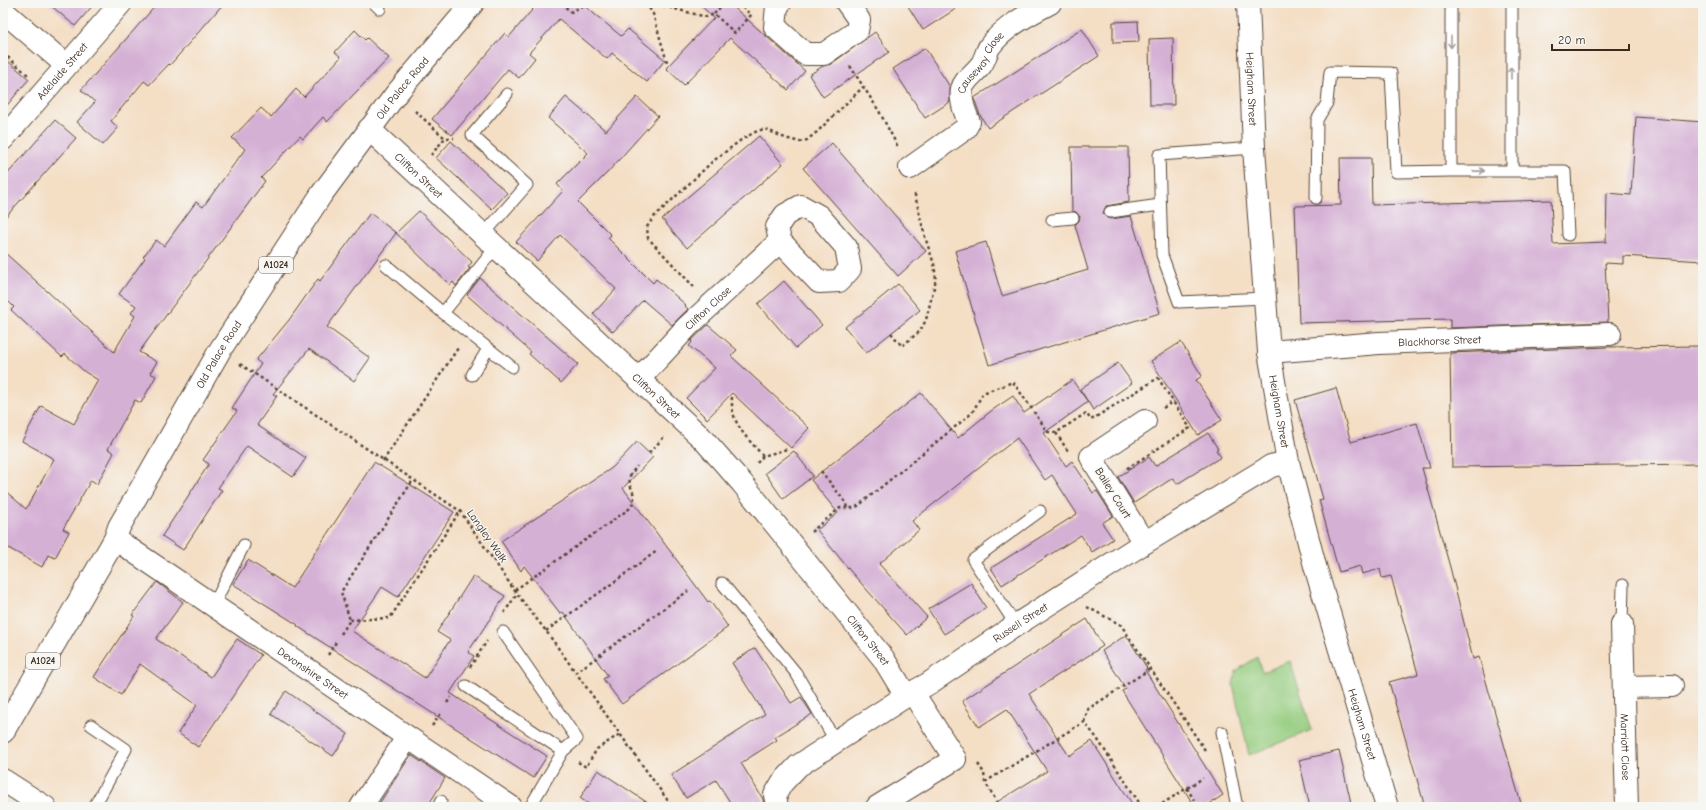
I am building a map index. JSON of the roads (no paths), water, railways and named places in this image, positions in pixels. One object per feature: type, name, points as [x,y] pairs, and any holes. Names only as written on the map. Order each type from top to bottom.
[{"type":"street","name":"Adelaide Street","points":[[3,139],[121,3]]},
{"type":"street","name":"Old Palace Road","points":[[3,732],[220,350],[321,195],[396,94],[472,3]]},
{"type":"street","points":[[778,8],[775,27],[805,54],[824,54],[856,31],[859,20],[847,3]]},
{"type":"street","name":"Causeway Close","points":[[910,168],[965,129],[969,122],[962,100],[962,89],[967,80],[984,62],[990,47],[1006,31],[1025,17],[1050,3]]},
{"type":"street","name":"Heigham Street","points":[[1248,3],[1254,148],[1269,352],[1288,462],[1315,566],[1387,807]]},
{"type":"street","points":[[3,11],[66,65]]},
{"type":"street","name":"Clifton Street","points":[[369,129],[704,440],[742,483],[792,547],[883,658],[910,694],[955,759],[877,807]]},
{"type":"street","name":"Clifton Close","points":[[639,379],[687,327],[780,241]]},
{"type":"street","name":"Blackhorse Street","points":[[1269,352],[1379,343],[1610,334]]},
{"type":"street","name":"Bailey Court","points":[[1144,542],[1091,457],[1145,421]]},
{"type":"street","name":"Russell Street","points":[[778,807],[775,795],[782,783],[798,766],[1144,542],[1271,466],[1288,462]]},
{"type":"street","name":"Devonshire Street","points":[[114,539],[511,807]]},
{"type":"street","name":"Marriott Close","points":[[1622,624],[1627,807]]},
{"type":"street","points":[[1624,687],[1672,686]]},
{"type":"street","points":[[361,807],[407,738]]},
{"type":"street","points":[[3,780],[45,807]]},
{"type":"lane","points":[[1451,3],[1451,171]]},
{"type":"lane","points":[[1512,3],[1512,171]]},
{"type":"lane","points":[[1316,198],[1317,120],[1327,103],[1330,72],[1391,73],[1396,172],[1565,171],[1568,235]]},
{"type":"lane","points":[[443,313],[527,185],[472,135],[507,94]]},
{"type":"lane","points":[[1254,148],[1159,155],[1162,255],[1179,302],[1265,298]]},
{"type":"lane","points":[[1110,212],[1160,205]]},
{"type":"lane","points":[[1052,220],[1073,218]]},
{"type":"lane","points":[[386,265],[443,313],[512,367]]},
{"type":"lane","points":[[472,375],[488,349]]},
{"type":"lane","points":[[1016,625],[973,560],[1040,511]]},
{"type":"lane","points":[[213,606],[244,546]]},
{"type":"lane","points":[[722,583],[796,673],[836,742]]},
{"type":"lane","points":[[1622,624],[1623,585]]},
{"type":"lane","points":[[503,632],[577,739],[564,751],[530,807]]},
{"type":"lane","points":[[466,686],[564,751]]},
{"type":"lane","points":[[91,725],[126,749],[94,807]]},
{"type":"lane","points":[[1222,732],[1237,807]]}]
